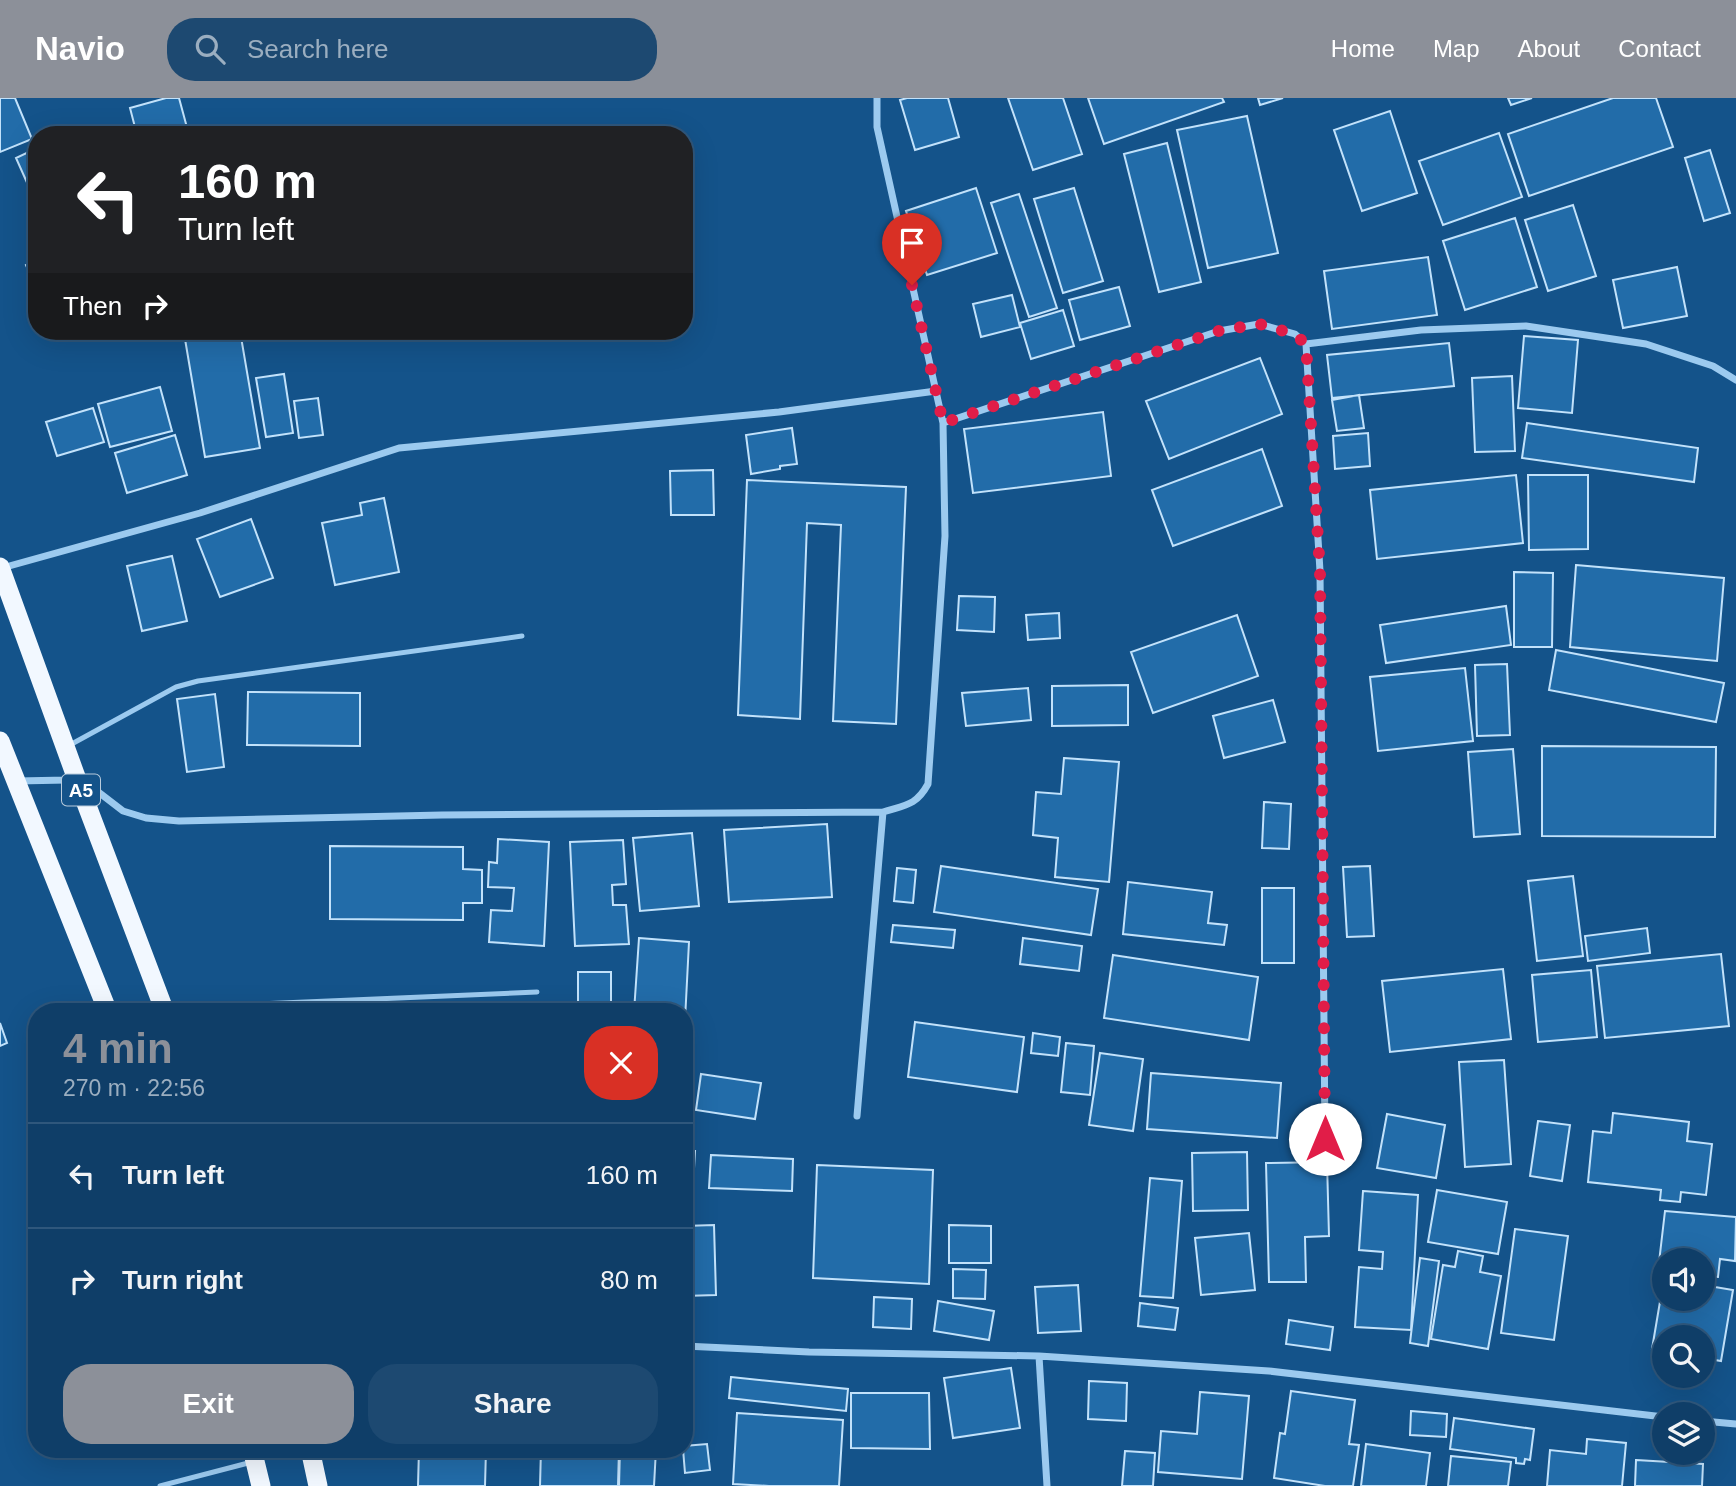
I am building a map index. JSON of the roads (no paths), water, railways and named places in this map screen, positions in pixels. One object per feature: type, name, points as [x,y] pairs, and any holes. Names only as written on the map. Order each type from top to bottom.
[{"type":"highway","name":"A5","points":[[0,568],[162,1003]]},
{"type":"highway","points":[[0,741],[104,1003]]},
{"type":"highway","points":[[255,1458],[261,1486]]},
{"type":"highway","points":[[312,1458],[318,1486]]},
{"type":"street","points":[[15,781],[67,779],[75,774],[123,811],[146,818],[179,821],[442,814],[883,812],[912,803],[928,784],[945,536],[943,423],[877,127],[877,98]]},
{"type":"street","points":[[943,423],[1219,331],[1259,324],[1294,334],[1306,344],[1320,571],[1325,1139]]},
{"type":"street","points":[[1306,344],[1421,330],[1526,326],[1646,344],[1713,366],[1736,380]]},
{"type":"street","points":[[0,568],[200,513],[399,448],[779,412],[936,391]]},
{"type":"street","points":[[857,1115],[883,812]]},
{"type":"street","points":[[693,1346],[809,1352],[1039,1356],[1269,1371],[1652,1416]]},
{"type":"street","points":[[1039,1356],[1047,1486]]},
{"type":"street","points":[[1715,1422],[1736,1424]]},
{"type":"lane","points":[[65,747],[176,687],[187,684],[522,636]]},
{"type":"lane","points":[[281,1003],[537,992]]},
{"type":"lane","points":[[160,1486],[245,1458]]}]
